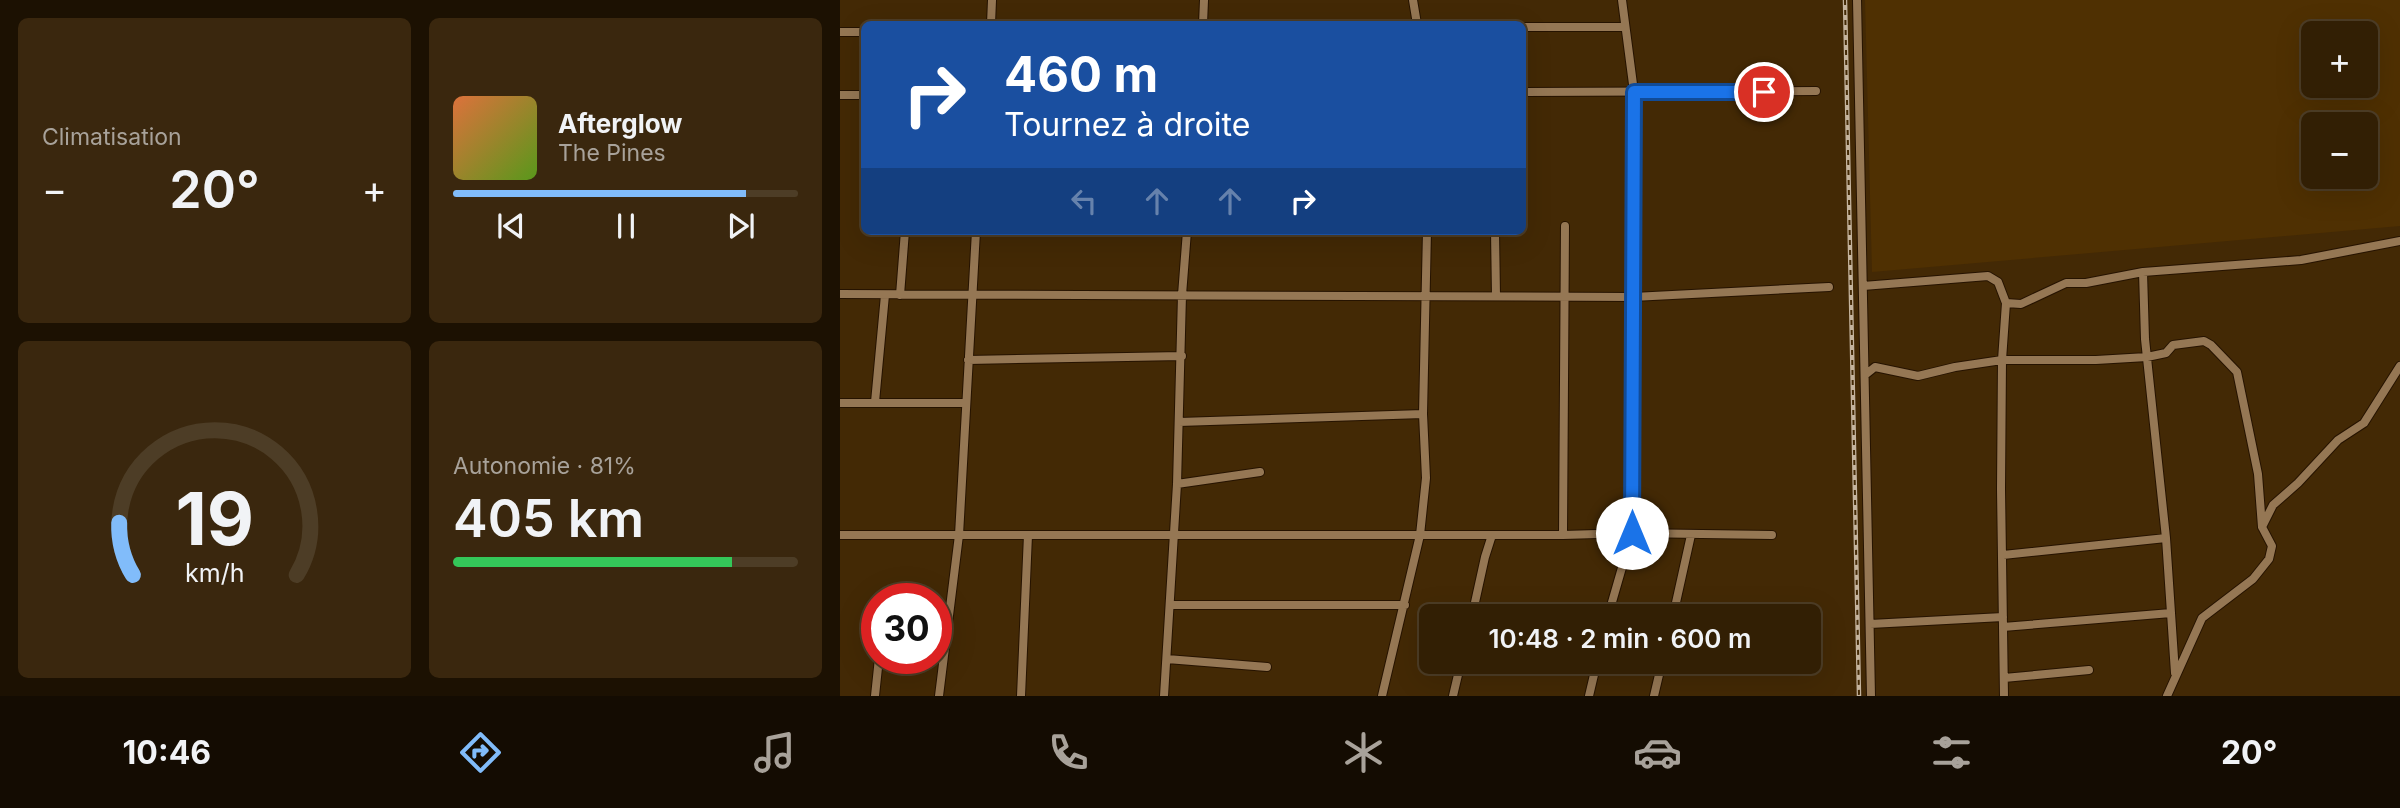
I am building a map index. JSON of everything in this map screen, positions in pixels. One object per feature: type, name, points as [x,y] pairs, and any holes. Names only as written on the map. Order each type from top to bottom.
[{"type":"street","points":[[991,21],[992,0]]},
{"type":"street","points":[[1203,21],[1205,0]]},
{"type":"street","points":[[1413,0],[1416,21]]},
{"type":"street","points":[[1611,604],[1632,533],[1634,92],[1622,0]]},
{"type":"street","points":[[1857,0],[1871,696]]},
{"type":"street","points":[[1526,27],[1625,27]]},
{"type":"street","points":[[840,32],[861,32]]},
{"type":"street","points":[[1526,92],[1816,91]]},
{"type":"street","points":[[840,95],[861,95]]},
{"type":"street","points":[[1563,535],[1565,226]]},
{"type":"street","points":[[900,295],[905,235]]},
{"type":"street","points":[[939,696],[959,535],[976,235]]},
{"type":"street","points":[[1164,696],[1177,484],[1182,295],[1187,235]]},
{"type":"street","points":[[1382,696],[1420,535],[1426,478],[1423,414],[1427,235]]},
{"type":"street","points":[[1495,235],[1496,296]]},
{"type":"street","points":[[2006,303],[2021,304],[2066,283],[2086,283],[2143,272],[2301,260],[2400,242]]},
{"type":"street","points":[[2143,272],[2147,357],[2166,538],[2176,676]]},
{"type":"street","points":[[1863,286],[1988,276],[1997,282],[2006,303],[2002,360],[2001,489],[2004,696]]},
{"type":"street","points":[[840,295],[1633,297],[1829,287]]},
{"type":"street","points":[[875,402],[885,295]]},
{"type":"street","points":[[1865,375],[1875,367],[1918,376],[1955,366],[2002,360],[2147,357],[2165,353],[2173,345],[2204,341],[2237,372],[2258,474],[2262,527],[2272,546],[2269,559],[2253,579],[2202,618],[2167,696]]},
{"type":"street","points":[[968,360],[1182,356]]},
{"type":"street","points":[[2262,527],[2273,505],[2298,483],[2338,440],[2364,423],[2400,366]]},
{"type":"street","points":[[840,403],[966,403]]},
{"type":"street","points":[[1180,422],[1423,414]]},
{"type":"street","points":[[1177,484],[1260,472]]},
{"type":"street","points":[[840,535],[1772,535]]},
{"type":"street","points":[[1021,696],[1028,535]]},
{"type":"street","points":[[1475,604],[1492,535]]},
{"type":"street","points":[[1676,604],[1691,535]]},
{"type":"street","points":[[2003,555],[2166,538]]},
{"type":"street","points":[[1170,605],[1405,606]]},
{"type":"street","points":[[2003,627],[2171,613]]},
{"type":"street","points":[[1870,624],[2003,617]]},
{"type":"street","points":[[1167,659],[1268,667]]},
{"type":"street","points":[[2004,678],[2089,670]]},
{"type":"street","points":[[875,696],[877,674]]},
{"type":"street","points":[[1453,696],[1458,674]]},
{"type":"street","points":[[1589,696],[1594,674]]},
{"type":"street","points":[[1654,696],[1659,674]]},
{"type":"shaded area","points":[[1865,0],[2400,0],[2400,226],[1872,272]]},
{"type":"railway","points":[[1845,0],[1859,696]]},
{"type":"route","points":[[1632,533],[1634,92],[1764,92]]}]
